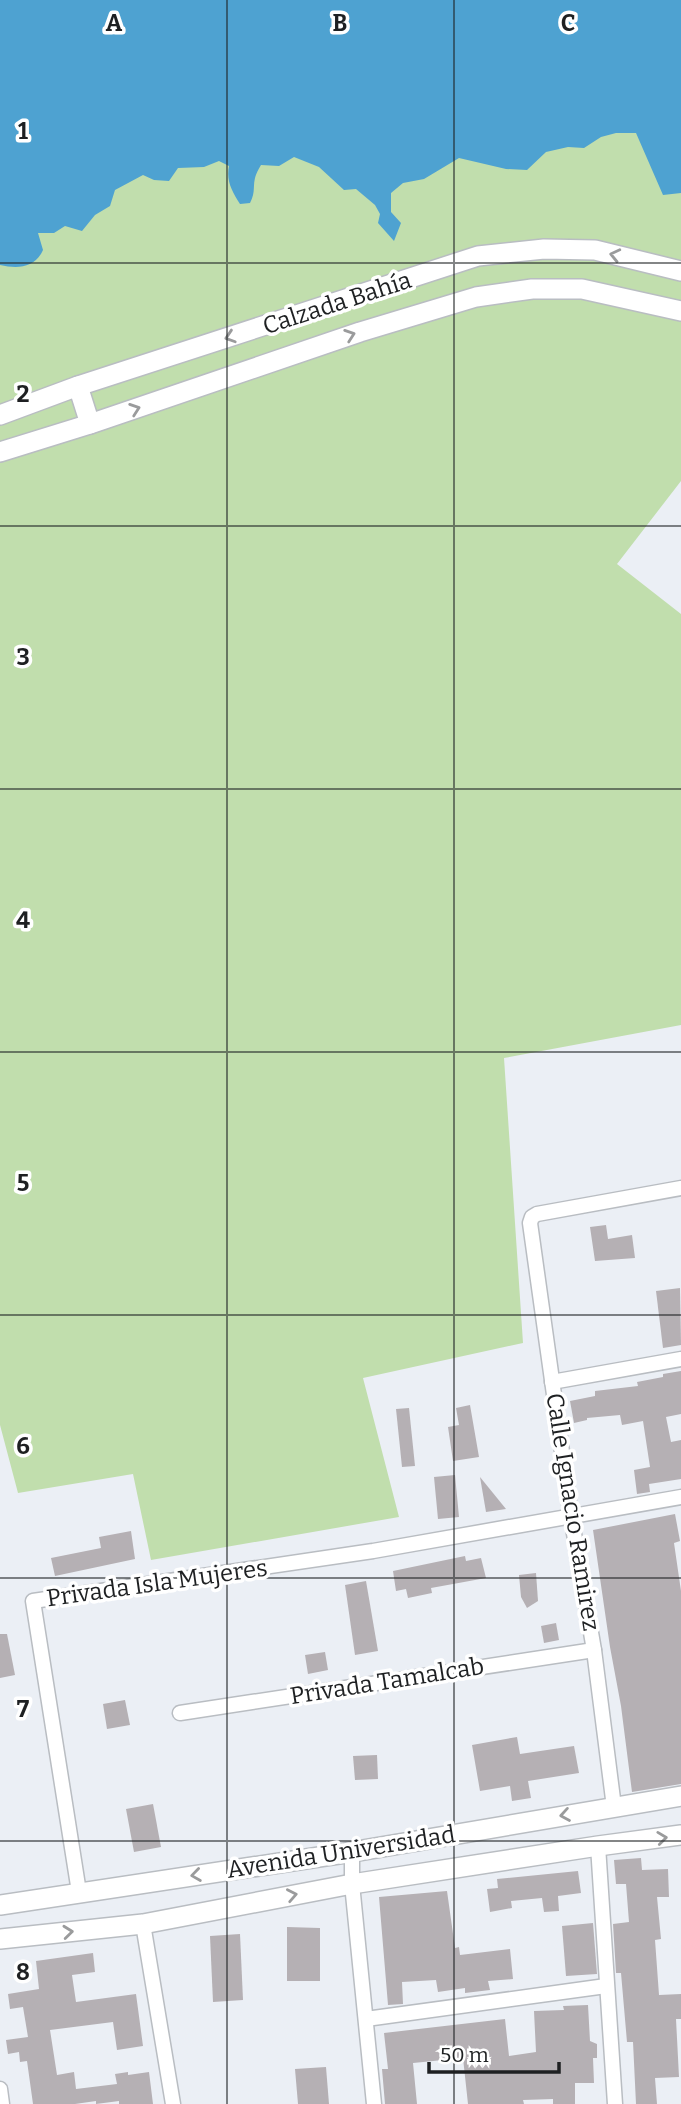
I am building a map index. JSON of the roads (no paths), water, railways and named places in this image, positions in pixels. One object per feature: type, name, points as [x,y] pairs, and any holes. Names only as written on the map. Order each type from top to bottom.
[{"type":"main road","name":"Calzada Bahía","points":[[0,415],[78,386],[478,256],[544,249],[595,250],[681,271]]},
{"type":"main road","name":"Calzada Bahía","points":[[0,452],[360,332],[476,297],[533,289],[582,289],[681,311]]},
{"type":"main road","points":[[78,386],[90,424]]},
{"type":"main road","name":"Avenida Universidad","points":[[0,1905],[352,1852],[681,1796]]},
{"type":"main road","name":"Avenida Universidad","points":[[0,1939],[143,1924],[352,1884],[681,1835]]},
{"type":"street","name":"Calle Ignacio Ramirez","points":[[614,1807],[594,1650],[571,1516],[530,1223],[532,1217],[537,1214],[681,1188]]},
{"type":"street","points":[[552,1382],[681,1359]]},
{"type":"street","points":[[571,1516],[681,1497]]},
{"type":"street","name":"Privada Isla Mujeres","points":[[79,1892],[33,1601],[373,1551],[571,1516]]},
{"type":"street","name":"Privada Tamalcab","points":[[180,1713],[594,1650]]},
{"type":"street","points":[[598,1846],[615,2104]]},
{"type":"street","points":[[352,1852],[352,1884],[374,2104]]},
{"type":"street","points":[[143,1924],[173,2104]]},
{"type":"street","points":[[366,2019],[606,1986]]},
{"type":"street","points":[[0,2089],[2,2104]]},
{"type":"water","points":[[0,0],[681,0],[681,193],[663,195],[636,133],[616,133],[601,137],[584,148],[568,147],[546,152],[527,170],[506,169],[459,158],[424,179],[403,183],[391,193],[391,212],[401,223],[394,241],[378,223],[380,214],[375,205],[356,189],[344,190],[319,167],[294,157],[279,166],[261,165],[255,177],[250,203],[240,204],[229,181],[229,166],[219,161],[204,167],[178,168],[169,181],[154,180],[143,175],[115,190],[110,206],[95,215],[82,231],[65,226],[54,233],[38,233],[43,250],[31,264],[19,267],[0,265]]}]
